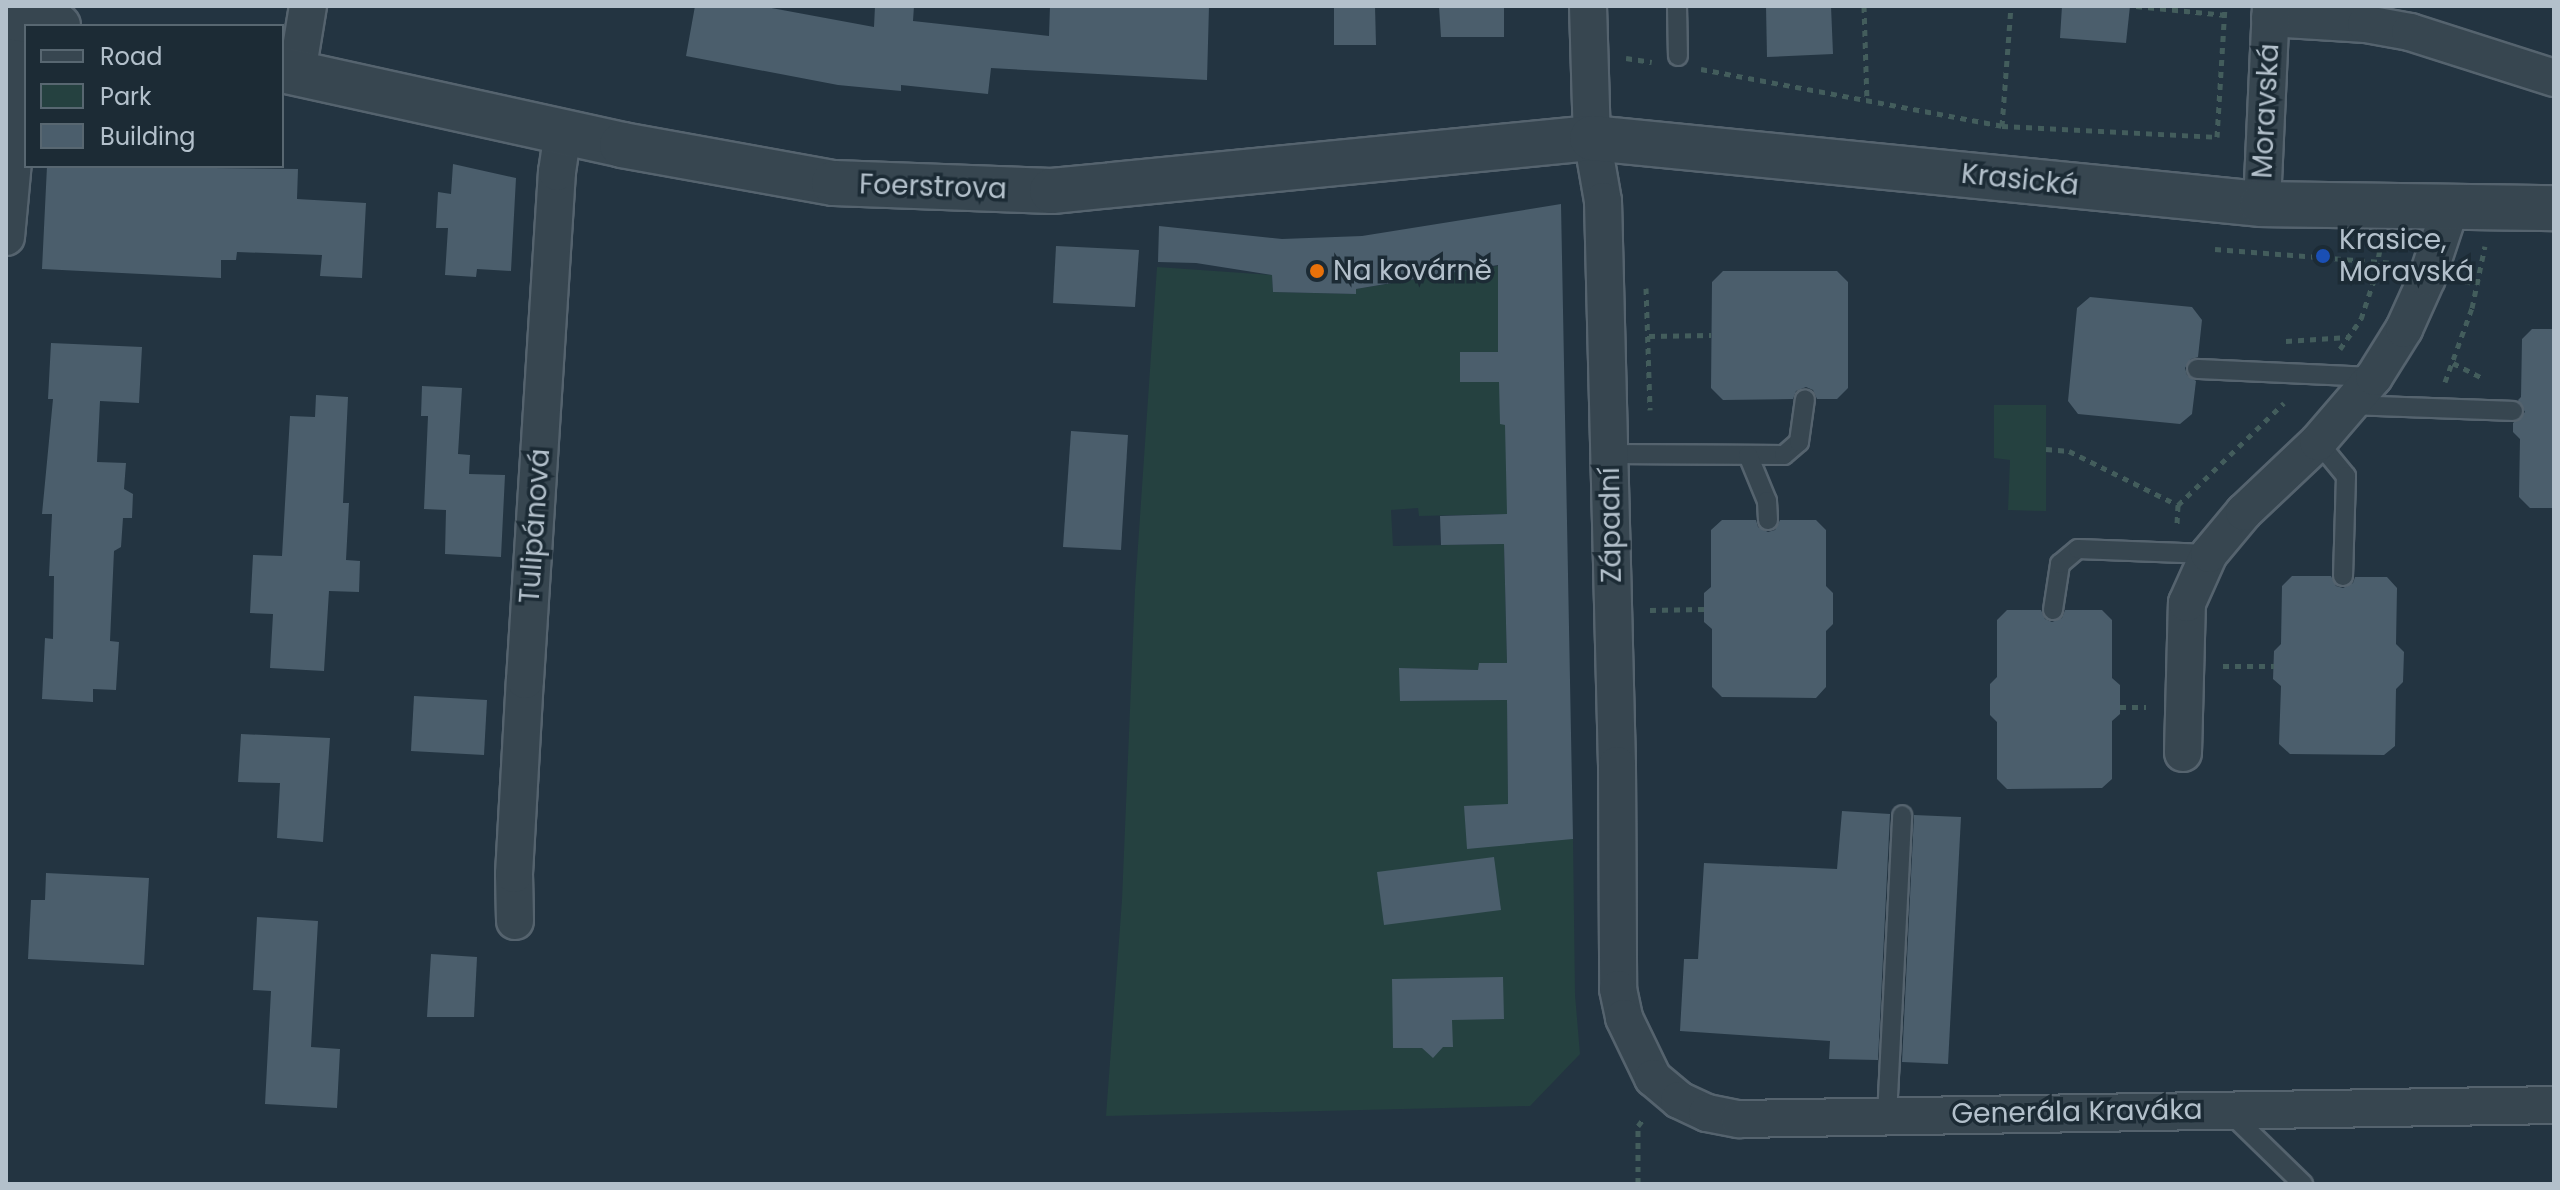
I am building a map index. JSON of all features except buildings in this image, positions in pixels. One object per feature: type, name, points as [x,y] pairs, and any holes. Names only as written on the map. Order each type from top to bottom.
[{"type":"street","points":[[290,71],[308,6]]},
{"type":"street","name":"Západní","points":[[1588,6],[1592,138],[1603,201],[1617,765],[1618,989],[1634,1042]]},
{"type":"street","name":"Moravská","points":[[2262,204],[2271,12],[2410,32],[2551,77]]},
{"type":"street","name":"Foerstrova","points":[[290,71],[563,132],[834,183],[1052,191],[1592,138]]},
{"type":"street","points":[[6,237],[24,89]]},
{"type":"street","name":"Tulipánová","points":[[515,921],[514,874],[525,680],[557,172],[563,132]]},
{"type":"street","name":"Krasická","points":[[1592,138],[2262,204],[2471,210],[2554,208]]},
{"type":"street","points":[[2183,753],[2187,603],[2209,554],[2244,512],[2318,442],[2374,377],[2404,329],[2429,272],[2471,210]]},
{"type":"street","name":"Generála Kraváka","points":[[1634,1042],[1653,1078],[1679,1100],[1707,1113],[1739,1119],[2554,1105]]},
{"type":"lane","points":[[1677,6],[1682,61]]},
{"type":"lane","points":[[2197,369],[2374,377]]},
{"type":"lane","points":[[1609,454],[1784,455],[1799,442],[1805,399]]},
{"type":"lane","points":[[2351,405],[2513,411]]},
{"type":"lane","points":[[2318,442],[2346,476],[2343,576]]},
{"type":"lane","points":[[1748,455],[1767,501],[1768,520]]},
{"type":"lane","points":[[2053,610],[2060,564],[2078,549],[2209,554]]},
{"type":"lane","points":[[1887,1116],[1902,815]]},
{"type":"lane","points":[[2226,1109],[2303,1184]]},
{"type":"path","points":[[1864,6],[1867,101]]},
{"type":"path","points":[[2002,126],[2011,6]]},
{"type":"path","points":[[2136,6],[2225,15],[2271,12]]},
{"type":"path","points":[[1682,61],[2002,126],[2217,137],[2225,6]]},
{"type":"path","points":[[1590,54],[1659,63]]},
{"type":"path","points":[[2431,408],[2448,377],[2477,284],[2471,210]]},
{"type":"path","points":[[2215,249],[2378,260],[2477,284]]},
{"type":"path","points":[[1649,336],[1711,335]]},
{"type":"path","points":[[1650,610],[1704,609]]},
{"type":"path","points":[[2209,667],[2274,666]]},
{"type":"path","points":[[2120,707],[2159,706]]},
{"type":"path","points":[[1638,1184],[1638,1126],[1665,1088]]},
{"type":"green space","points":[[1522,262],[1498,352],[1460,353],[1460,382],[1499,382],[1526,426],[1507,514],[1419,516],[1418,508],[1391,510],[1393,546],[1504,544],[1507,663],[1479,663],[1478,670],[1400,668],[1400,701],[1507,700],[1508,804],[1534,840],[1573,839],[1575,995],[1580,1054],[1530,1106],[1106,1116],[1122,900],[1135,590],[1157,267],[1272,275],[1273,292],[1355,294],[1356,289]]},
{"type":"green space","points":[[1994,405],[2046,405],[2046,511],[2008,510],[2010,460],[1994,458]]},
{"type":"place","name":"Krasice, Moravská","points":[[2323,256]]},
{"type":"place","name":"Na kovárně","points":[[1317,271]]}]
